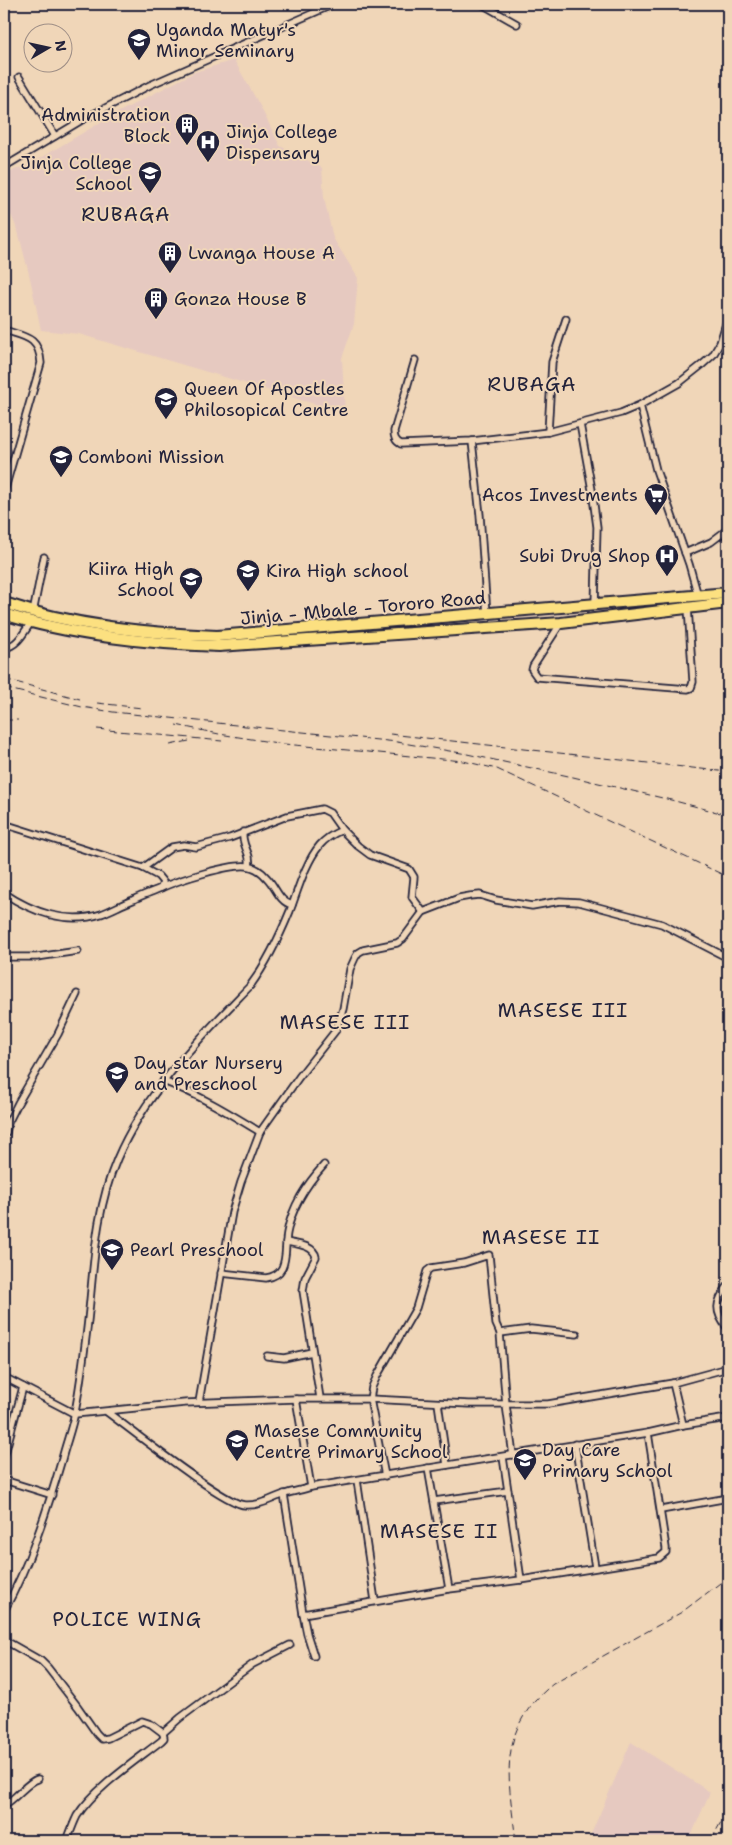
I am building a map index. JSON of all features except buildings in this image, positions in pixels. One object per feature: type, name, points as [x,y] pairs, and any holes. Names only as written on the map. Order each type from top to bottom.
[{"type":"highway","name":"Jinja - Mbale - Tororo Road","points":[[4,614],[142,632],[217,636],[728,593]]},
{"type":"highway","name":"Jinja - Mbale - Tororo Road","points":[[4,603],[32,617],[85,633],[180,645],[219,646],[561,623],[728,603]]},
{"type":"street","points":[[4,167],[55,136],[150,85],[334,4]]},
{"type":"street","points":[[482,4],[517,24]]},
{"type":"street","points":[[19,77],[55,136]]},
{"type":"street","points":[[415,360],[394,431],[394,437],[397,442],[402,444],[472,441],[548,432],[621,413],[640,405],[679,382],[713,355],[720,343],[728,317]]},
{"type":"street","points":[[548,432],[552,362],[566,319]]},
{"type":"street","points":[[4,330],[32,340],[38,346],[41,363],[4,492]]},
{"type":"street","points":[[640,405],[656,470],[698,596]]},
{"type":"street","points":[[580,424],[597,527],[595,605]]},
{"type":"street","points":[[472,441],[480,515],[487,614]]},
{"type":"street","points":[[685,553],[711,542],[728,529]]},
{"type":"street","points":[[4,648],[18,641],[32,617],[44,557]]},
{"type":"street","points":[[561,623],[535,663],[532,670],[537,676],[691,688],[693,682],[688,607]]},
{"type":"street","points":[[143,868],[172,847],[184,845],[196,847],[287,816],[310,813],[319,809],[330,813],[342,830],[370,855],[409,870],[414,877],[412,897],[423,912]]},
{"type":"street","points":[[4,824],[143,868],[173,882]]},
{"type":"street","points":[[4,1611],[52,1495],[75,1414],[86,1337],[98,1226],[108,1182],[126,1138],[163,1081],[250,986],[273,950],[319,846],[327,838],[342,830]]},
{"type":"street","points":[[243,832],[242,842],[250,857],[249,866]]},
{"type":"street","points":[[4,893],[28,908],[47,915],[87,917],[110,911],[173,882],[238,866],[249,866],[260,871],[273,884],[285,903],[292,904]]},
{"type":"street","points":[[158,876],[163,882],[161,888]]},
{"type":"street","points":[[199,1402],[220,1274],[232,1212],[241,1182],[260,1132],[294,1083],[336,1030],[343,1009],[350,969],[358,953],[363,950],[397,943],[403,939],[423,912],[459,898],[480,895],[496,900],[532,906],[560,901],[579,902],[662,924],[728,958]]},
{"type":"street","points":[[4,957],[37,957],[78,952]]},
{"type":"street","points":[[6,1134],[8,1123],[18,1103],[58,1034],[77,994]]},
{"type":"street","points":[[163,1081],[215,1105],[260,1132]]},
{"type":"street","points":[[220,1274],[271,1278],[282,1268],[288,1226],[307,1183],[324,1165]]},
{"type":"street","points":[[286,1242],[311,1249],[316,1257],[305,1278],[303,1291],[320,1398]]},
{"type":"street","points":[[385,1476],[370,1399],[377,1376],[416,1308],[427,1271],[431,1268],[464,1264],[489,1255],[496,1324],[500,1333],[512,1455]]},
{"type":"street","points":[[728,1286],[718,1300],[717,1306],[728,1329]]},
{"type":"street","points":[[500,1333],[531,1329],[577,1334]]},
{"type":"street","points":[[267,1356],[284,1358],[312,1352]]},
{"type":"street","points":[[4,1377],[75,1414],[199,1402],[296,1398],[506,1405],[548,1404],[673,1383],[728,1368]]},
{"type":"street","points":[[673,1383],[683,1425]]},
{"type":"street","points":[[4,1456],[23,1387]]},
{"type":"street","points":[[296,1398],[311,1488]]},
{"type":"street","points":[[438,1403],[447,1465]]},
{"type":"street","points":[[107,1412],[204,1483],[234,1502],[244,1505],[251,1505],[284,1494],[311,1488],[648,1433],[728,1418]]},
{"type":"street","points":[[303,1614],[449,1589],[521,1580],[659,1558],[663,1555],[666,1548],[648,1433]]},
{"type":"street","points":[[575,1444],[595,1567]]},
{"type":"street","points":[[503,1457],[521,1580]]},
{"type":"street","points":[[428,1468],[449,1589]]},
{"type":"street","points":[[4,1480],[52,1495]]},
{"type":"street","points":[[357,1480],[375,1601]]},
{"type":"street","points":[[434,1501],[508,1491]]},
{"type":"street","points":[[284,1494],[303,1614],[314,1656]]},
{"type":"street","points":[[661,1510],[728,1498]]},
{"type":"street","points":[[4,1640],[41,1661],[48,1668],[100,1738],[108,1738],[142,1720],[163,1733],[164,1738],[161,1741],[116,1775],[82,1810],[76,1818],[67,1841]]},
{"type":"street","points":[[163,1733],[180,1718],[253,1664],[290,1645]]},
{"type":"street","points":[[4,1805],[20,1795],[33,1780],[38,1779]]},
{"type":"shaded area","points":[[234,60],[280,146],[322,168],[324,198],[333,238],[358,278],[354,324],[342,358],[345,413],[79,334],[41,330],[18,231],[4,199],[4,175],[42,157],[113,115],[195,72]]},
{"type":"shaded area","points":[[631,1742],[710,1792],[689,1841],[588,1841]]},
{"type":"railway","points":[[4,679],[80,699]]},
{"type":"railway","points":[[4,688],[82,707],[113,712],[397,742],[467,754],[573,777],[728,815]]},
{"type":"railway","points":[[97,703],[142,708]]},
{"type":"railway","points":[[4,720],[18,720]]},
{"type":"railway","points":[[176,725],[284,744],[463,761],[497,769],[728,877]]},
{"type":"railway","points":[[97,729],[222,741]]},
{"type":"railway","points":[[390,734],[728,772]]},
{"type":"railway","points":[[170,745],[189,741]]},
{"type":"railway","points":[[516,1841],[510,1796],[510,1756],[514,1737],[522,1719],[535,1701],[553,1684],[682,1612],[728,1577]]},
{"type":"railway","points":[[713,1841],[715,1833],[728,1809]]},
{"type":"place","name":"Uganda Matyr's Minor Seminary","points":[[139,61]]},
{"type":"place","name":"Administration Block","points":[[187,146]]},
{"type":"place","name":"Jinja College Dispensary","points":[[208,163]]},
{"type":"place","name":"Jinja College School","points":[[150,194]]},
{"type":"place","name":"Lwanga House A","points":[[170,274]]},
{"type":"place","name":"Gonza House B","points":[[156,320]]},
{"type":"place","name":"Queen Of Apostles Philosopical Centre","points":[[166,420]]},
{"type":"place","name":"Comboni Mission","points":[[61,478]]},
{"type":"place","name":"Acos Investments","points":[[656,516]]},
{"type":"place","name":"Subi Drug Shop","points":[[667,577]]},
{"type":"place","name":"Kira High school","points":[[248,592]]},
{"type":"place","name":"Kiira High School","points":[[191,600]]},
{"type":"place","name":"Day star Nursery and Preschool","points":[[117,1094]]},
{"type":"place","name":"Pearl Preschool","points":[[112,1271]]},
{"type":"place","name":"Masese Community Centre Primary School","points":[[237,1462]]},
{"type":"place","name":"Day Care Primary School","points":[[525,1481]]},
{"type":"district","name":"RUBAGA","points":[[126,214]]},
{"type":"district","name":"RUBAGA","points":[[532,384]]},
{"type":"district","name":"MASESE III","points":[[563,1010]]},
{"type":"district","name":"MASESE III","points":[[345,1022]]},
{"type":"district","name":"MASESE II","points":[[541,1237]]},
{"type":"district","name":"MASESE II","points":[[439,1531]]},
{"type":"district","name":"POLICE WING","points":[[127,1619]]}]
